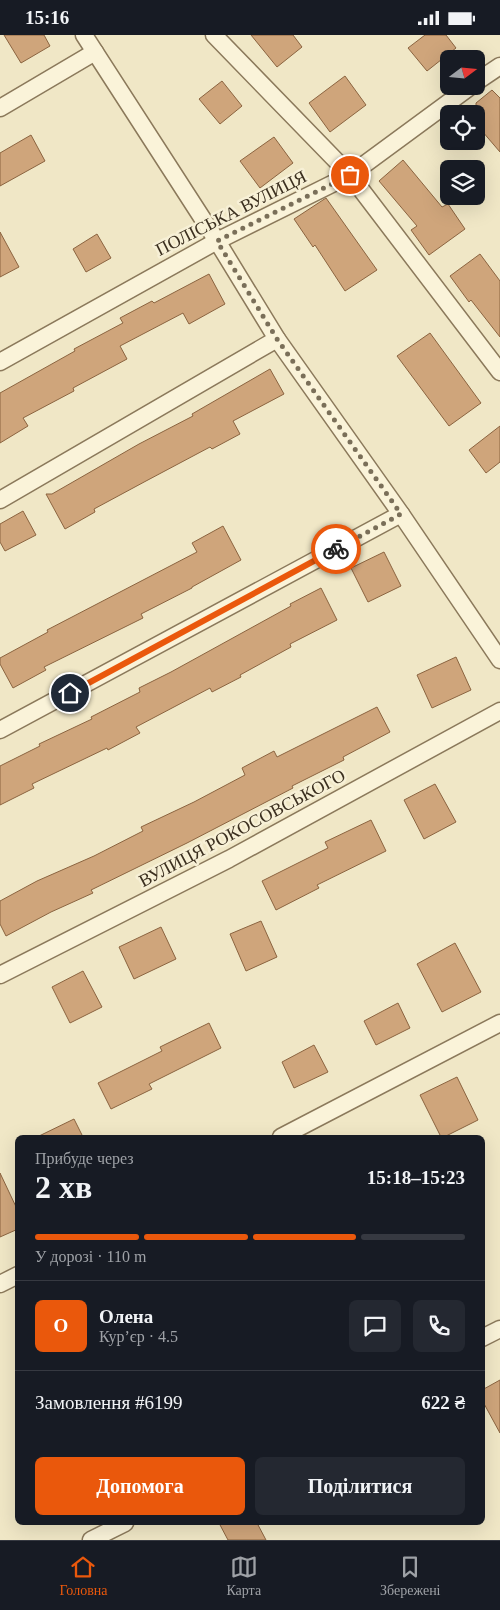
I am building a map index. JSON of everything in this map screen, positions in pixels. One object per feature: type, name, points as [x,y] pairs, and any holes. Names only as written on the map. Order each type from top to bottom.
[{"type":"street","points":[[84,35],[217,241],[277,339],[401,514],[500,660]]},
{"type":"street","points":[[214,35],[350,175],[500,372]]},
{"type":"street","points":[[0,108],[95,52]]},
{"type":"street","points":[[485,76],[500,66]]},
{"type":"street","name":"ПОЛІСЬКА ВУЛИЦЯ","points":[[0,362],[217,241],[350,175],[459,95]]},
{"type":"street","points":[[0,500],[277,339]]},
{"type":"street","points":[[0,730],[401,514]]},
{"type":"street","name":"ВУЛИЦЯ РОКОСОВСЬКОГО","points":[[0,975],[229,859],[500,711]]},
{"type":"street","points":[[285,1135],[500,1023]]},
{"type":"street","points":[[0,1284],[15,1276]]},
{"type":"street","points":[[485,1336],[500,1329]]},
{"type":"street","points":[[91,1540],[120,1525]]},
{"type":"building","points":[[4,35],[44,35],[50,46],[21,63]]},
{"type":"building","points":[[251,35],[293,35],[302,47],[277,67]]},
{"type":"building","points":[[425,35],[446,35],[456,48],[453,50],[440,50],[440,61],[427,71],[408,48]]},
{"type":"building","points":[[345,76],[366,105],[330,132],[309,103]]},
{"type":"building","points":[[222,81],[242,106],[220,124],[199,99]]},
{"type":"building","points":[[492,90],[500,98],[500,152],[485,134],[485,105],[476,105]]},
{"type":"building","points":[[31,135],[45,161],[0,186],[0,153]]},
{"type":"building","points":[[274,137],[293,163],[260,188],[240,161]]},
{"type":"building","points":[[403,160],[442,207],[449,205],[465,229],[429,255],[411,230],[417,226],[379,181]]},
{"type":"building","points":[[326,198],[377,270],[345,291],[315,245],[313,247],[294,219]]},
{"type":"building","points":[[0,232],[19,267],[0,277]]},
{"type":"building","points":[[97,234],[111,258],[86,272],[73,249]]},
{"type":"building","points":[[480,254],[500,281],[500,337],[471,300],[469,302],[450,276]]},
{"type":"building","points":[[209,274],[225,304],[189,324],[183,313],[120,346],[127,359],[73,388],[74,391],[23,418],[28,426],[0,443],[0,393],[75,351],[74,349],[123,323],[120,318],[152,301],[154,303]]},
{"type":"building","points":[[430,333],[481,403],[449,426],[397,356]]},
{"type":"building","points":[[270,369],[284,394],[233,421],[240,434],[212,449],[210,447],[94,509],[95,512],[65,529],[46,494],[52,494],[139,444],[193,416],[192,414]]},
{"type":"building","points":[[500,426],[500,462],[486,473],[469,450]]},
{"type":"building","points":[[23,511],[36,535],[5,551],[0,542],[0,524]]},
{"type":"building","points":[[223,526],[241,560],[141,614],[143,618],[44,667],[46,670],[13,688],[0,664],[0,658],[48,632],[47,630],[197,552],[192,543]]},
{"type":"building","points":[[384,552],[401,586],[368,602],[351,568]]},
{"type":"building","points":[[321,588],[337,620],[290,644],[291,647],[240,675],[241,677],[212,692],[210,688],[136,727],[140,733],[108,750],[107,748],[32,784],[34,788],[0,805],[0,766],[40,746],[39,744],[92,719],[91,717],[140,692],[139,688]]},
{"type":"building","points":[[456,657],[471,690],[432,708],[417,675]]},
{"type":"building","points":[[377,707],[390,732],[343,757],[344,760],[292,786],[293,788],[91,890],[93,893],[51,912],[6,936],[0,924],[0,901],[37,881],[94,856],[143,831],[141,827],[245,775],[242,768],[274,751],[277,757]]},
{"type":"building","points":[[435,784],[456,822],[424,839],[404,800]]},
{"type":"building","points":[[371,820],[386,851],[317,885],[319,888],[276,910],[262,881],[328,848],[325,842]]},
{"type":"building","points":[[261,921],[277,957],[246,971],[230,934]]},
{"type":"building","points":[[161,927],[176,959],[134,979],[119,947]]},
{"type":"building","points":[[455,943],[481,992],[442,1012],[417,964]]},
{"type":"building","points":[[83,971],[102,1007],[70,1023],[52,987]]},
{"type":"building","points":[[398,1003],[410,1028],[376,1045],[364,1021]]},
{"type":"building","points":[[209,1023],[221,1048],[149,1084],[152,1089],[111,1109],[98,1083],[162,1051],[160,1047]]},
{"type":"building","points":[[314,1045],[328,1072],[294,1088],[282,1062]]},
{"type":"building","points":[[457,1077],[478,1120],[448,1135],[440,1135],[420,1095]]},
{"type":"building","points":[[74,1119],[82,1135],[41,1135]]},
{"type":"building","points":[[0,1173],[15,1205],[15,1230],[0,1237]]},
{"type":"building","points":[[500,1380],[500,1433],[485,1406],[485,1388]]},
{"type":"building","points":[[220,1525],[258,1525],[266,1540],[228,1540]]},
{"type":"way so far","points":[[336,549],[401,514],[277,339],[217,241],[350,175]]},
{"type":"route","points":[[70,693],[336,549]]}]
